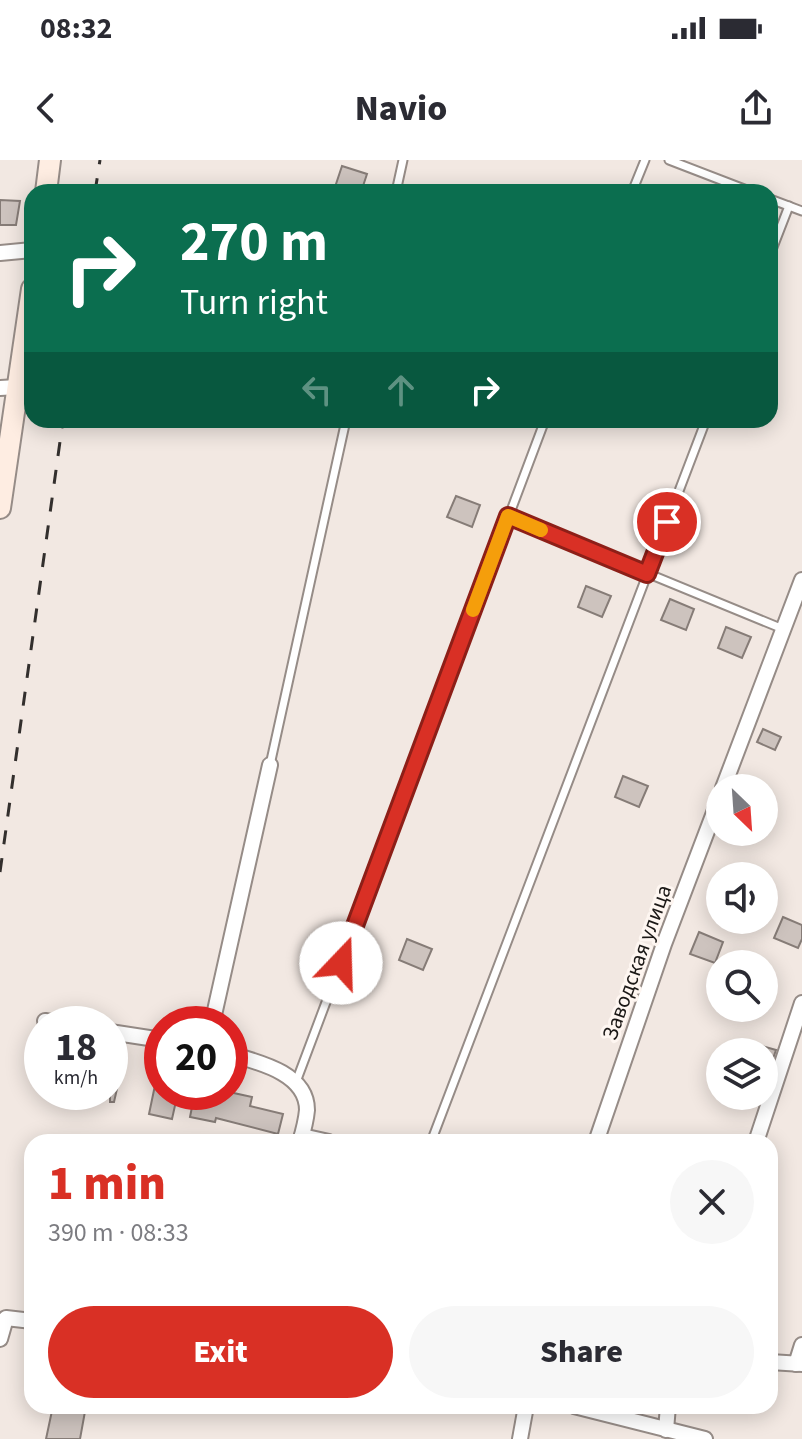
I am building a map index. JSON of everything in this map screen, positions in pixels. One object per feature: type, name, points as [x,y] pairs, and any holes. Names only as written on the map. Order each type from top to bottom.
[{"type":"street","points":[[47,184],[50,160]]},
{"type":"street","points":[[0,253],[24,251]]},
{"type":"street","points":[[0,508],[8,388],[24,322]]},
{"type":"street","points":[[728,774],[802,580]]},
{"type":"street","points":[[216,1006],[270,765]]},
{"type":"street","name":"Заводская улица","points":[[599,1134],[664,944],[706,834]]},
{"type":"street","points":[[759,1134],[802,1003]]},
{"type":"street","points":[[248,1060],[296,1082],[307,1108],[302,1134]]},
{"type":"street","points":[[0,1339],[6,1318],[24,1320]]},
{"type":"street","points":[[778,1363],[799,1364],[802,1345]]},
{"type":"street","points":[[520,1439],[525,1414]]},
{"type":"street","points":[[605,1414],[705,1439]]},
{"type":"street","points":[[666,1430],[667,1414]]},
{"type":"lane","points":[[398,184],[403,160]]},
{"type":"lane","points":[[635,184],[645,160]]},
{"type":"lane","points":[[669,160],[731,184]]},
{"type":"lane","points":[[778,202],[802,211]]},
{"type":"lane","points":[[778,234],[789,206]]},
{"type":"lane","points":[[270,765],[344,428]]},
{"type":"lane","points":[[296,1082],[542,428]]},
{"type":"lane","points":[[434,1134],[703,428]]},
{"type":"lane","points":[[508,516],[784,630]]},
{"type":"building","points":[[342,166],[367,174],[364,184],[336,184]]},
{"type":"building","points":[[0,200],[20,201],[16,225],[0,225]]},
{"type":"building","points":[[456,496],[480,505],[472,527],[447,517]]},
{"type":"building","points":[[586,586],[611,596],[602,617],[578,607]]},
{"type":"building","points":[[670,599],[694,609],[686,630],[661,620]]},
{"type":"building","points":[[726,627],[751,637],[742,658],[718,648]]},
{"type":"building","points":[[763,729],[781,737],[775,750],[757,742]]},
{"type":"building","points":[[623,776],[648,786],[639,807],[615,797]]},
{"type":"building","points":[[783,917],[802,925],[798,948],[774,938]]},
{"type":"building","points":[[699,932],[723,942],[720,950],[706,950],[706,960],[690,954]]},
{"type":"building","points":[[407,939],[432,949],[423,970],[399,960]]},
{"type":"building","points":[[248,1096],[252,1097],[250,1106],[283,1114],[278,1134],[216,1118],[215,1122],[190,1117],[191,1110],[248,1110]]},
{"type":"building","points":[[150,1110],[174,1110],[172,1119],[149,1114]]},
{"type":"building","points":[[51,1414],[85,1414],[80,1439],[46,1439]]},
{"type":"railway","points":[[96,184],[100,160]]},
{"type":"railway","points":[[0,872],[62,428]]},
{"type":"slow traffic","points":[[473,610],[508,516],[541,530]]},
{"type":"route","points":[[341,963],[508,516],[647,574],[667,522]]}]
